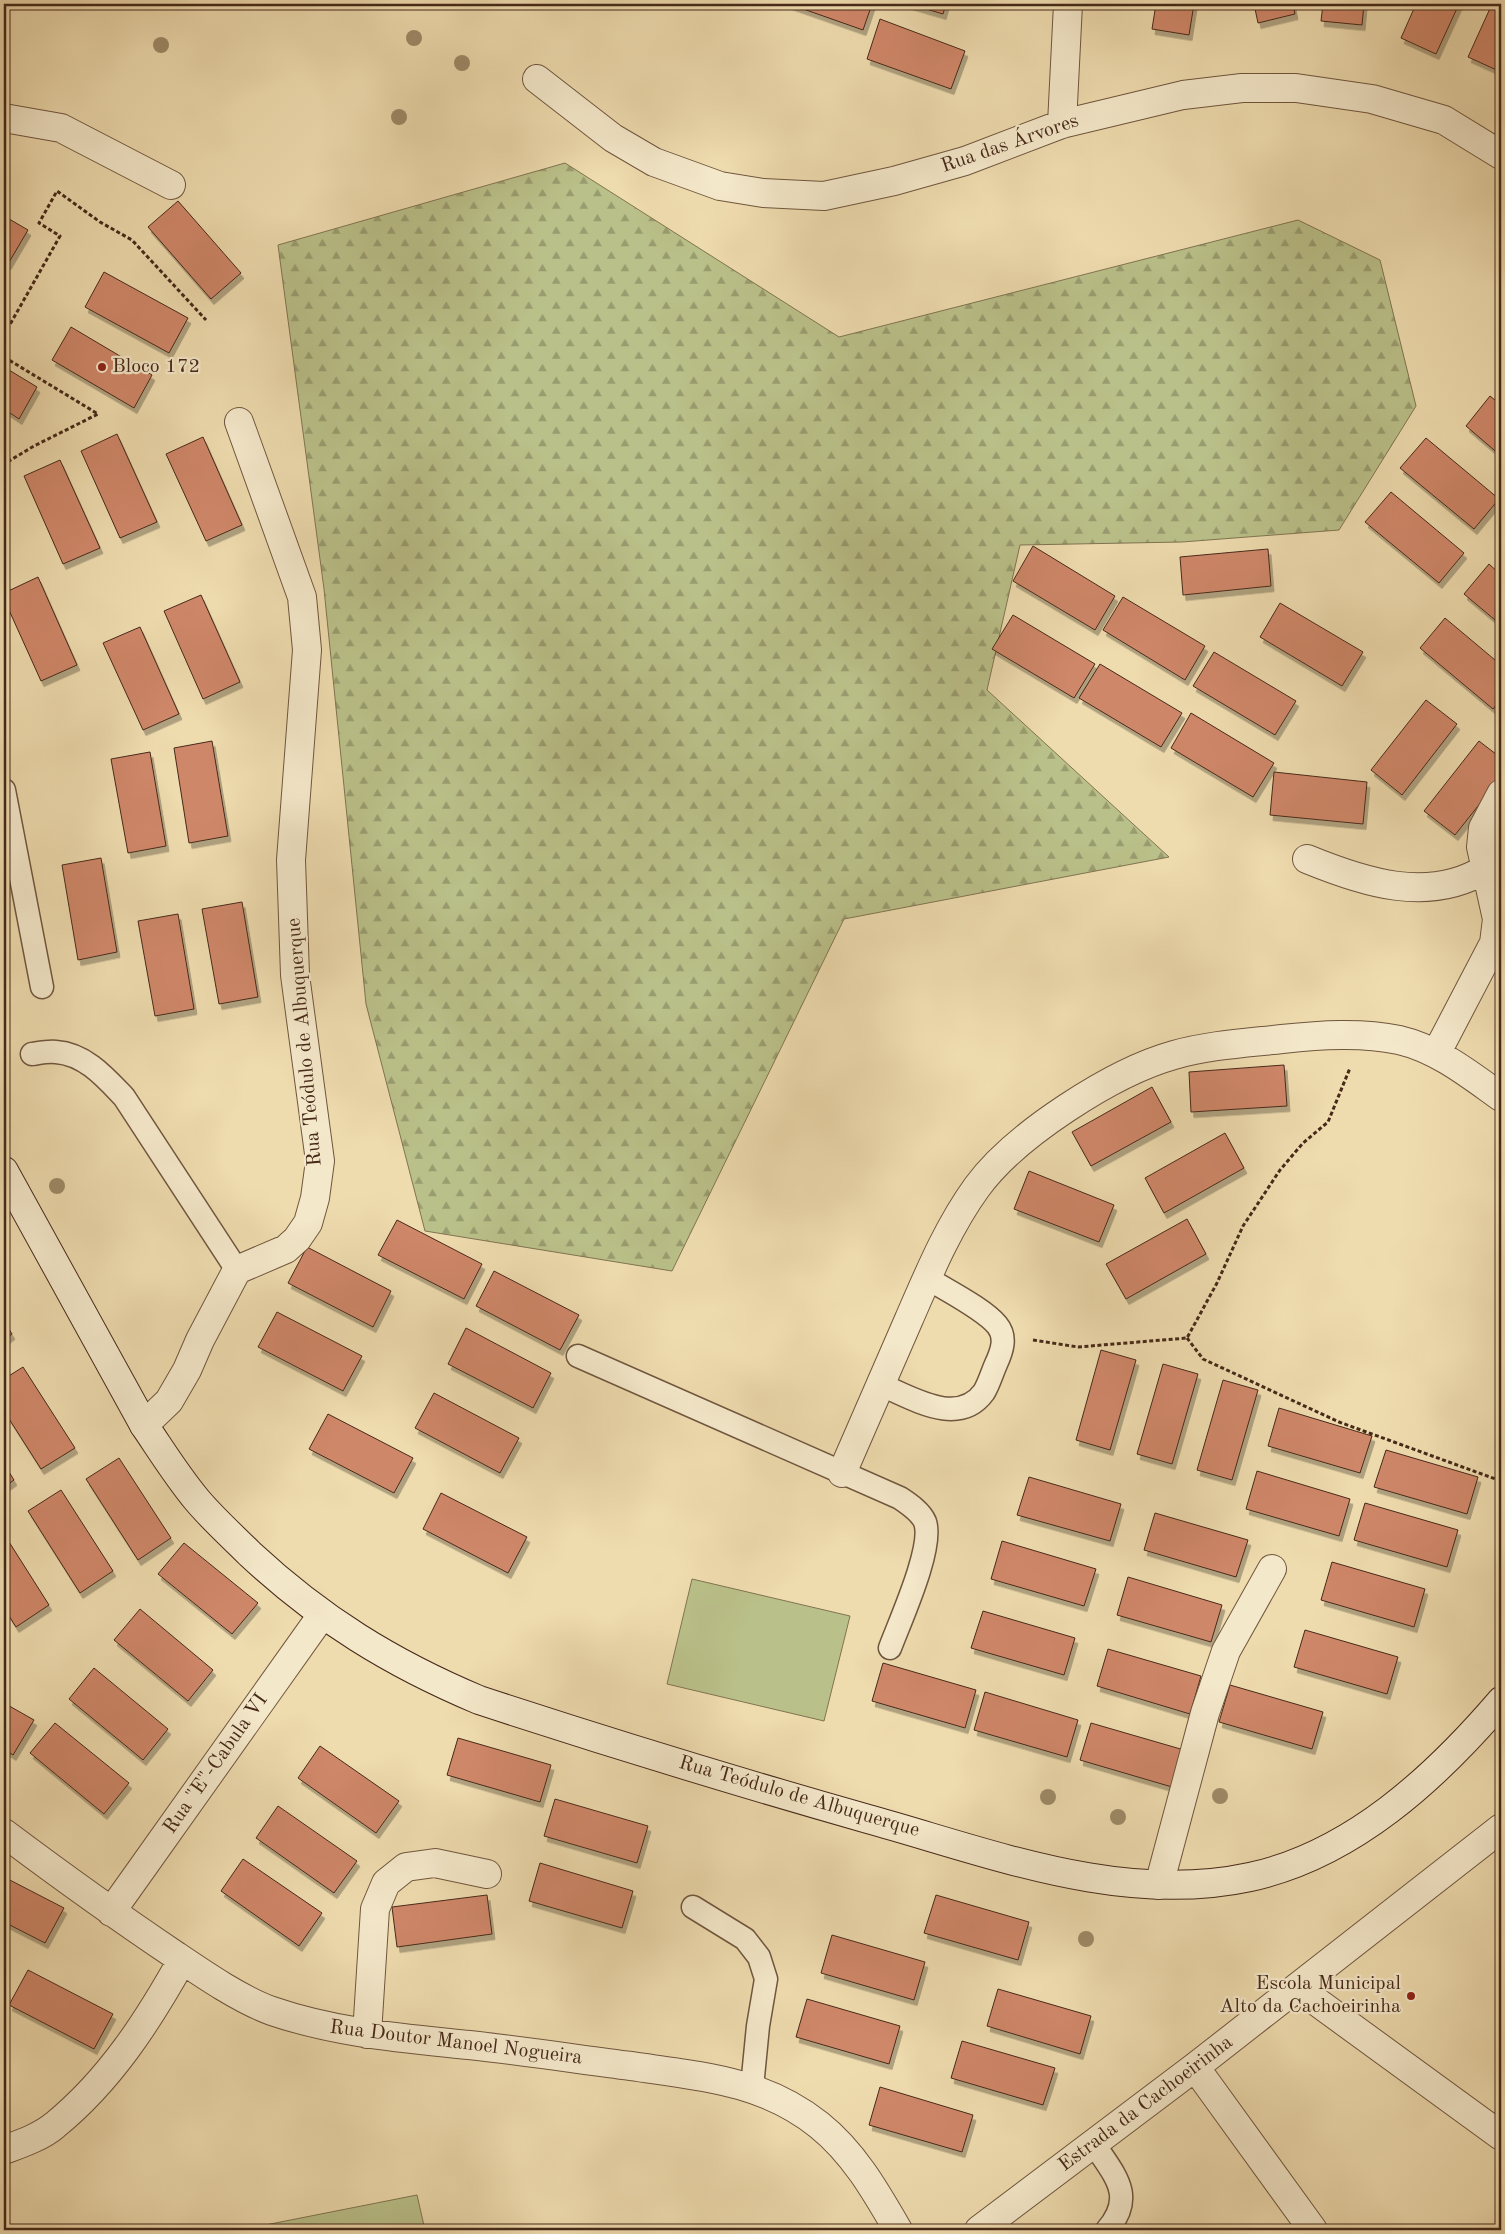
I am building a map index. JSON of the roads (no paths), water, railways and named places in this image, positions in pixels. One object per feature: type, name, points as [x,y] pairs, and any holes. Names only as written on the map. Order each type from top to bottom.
[{"type":"street","points":[[1062,124],[1068,4]]},
{"type":"street","name":"Rua das Árvores","points":[[538,79],[613,138],[654,162],[720,186],[763,193],[824,196],[894,181],[965,161],[1062,124],[1183,94],[1242,88],[1296,88],[1372,99],[1444,120],[1501,155]]},
{"type":"street","points":[[4,118],[61,128],[171,185]]},
{"type":"street","name":"Rua Teódulo de Albuquerque","points":[[237,1270],[286,1249],[297,1239],[308,1223],[315,1198],[320,1161],[295,975],[291,860],[307,650],[302,597],[240,422]]},
{"type":"street","points":[[1436,1054],[1494,943],[1497,918],[1481,847],[1483,828],[1501,794]]},
{"type":"street","points":[[1307,859],[1353,877],[1402,887],[1452,884],[1470,878],[1485,869]]},
{"type":"street","points":[[842,1473],[952,1224],[978,1185],[1006,1157],[1044,1124],[1089,1094],[1137,1067],[1175,1054],[1217,1046],[1302,1037],[1366,1036],[1401,1040],[1436,1054],[1464,1070],[1501,1097]]},
{"type":"street","name":"Rua Teódulo de Albuquerque","points":[[4,1171],[144,1425],[169,1464],[197,1500],[231,1536],[272,1574],[322,1615],[364,1642],[437,1682],[479,1700],[823,1806],[1018,1861],[1085,1877],[1142,1885],[1193,1884],[1250,1877],[1312,1856],[1362,1828],[1420,1786],[1473,1734],[1501,1701]]},
{"type":"street","points":[[144,1425],[169,1400],[183,1378],[237,1270]]},
{"type":"street","points":[[1159,1885],[1205,1713],[1226,1651],[1272,1569]]},
{"type":"street","name":"Rua \"E\"-Cabula VI","points":[[111,1912],[322,1615]]},
{"type":"street","name":"Estrada da Cachoeirinha","points":[[979,2230],[1298,1988],[1501,1828]]},
{"type":"street","name":"Rua Doutor Manoel Nogueira","points":[[4,1833],[111,1912],[182,1960],[220,1984],[268,2010],[315,2025],[367,2034],[518,2050],[716,2078],[752,2087],[789,2104],[819,2125],[850,2154],[874,2188],[898,2230]]},
{"type":"street","points":[[367,2034],[374,1909],[386,1883],[406,1867],[435,1863],[487,1874]]},
{"type":"street","points":[[4,2150],[54,2126],[90,2091],[128,2048],[154,2010],[182,1960]]},
{"type":"street","points":[[1298,1988],[1501,2136]]},
{"type":"street","points":[[1195,2067],[1313,2230]]},
{"type":"lane","points":[[4,790],[42,987]]},
{"type":"lane","points":[[32,1054],[56,1052],[79,1058],[101,1073],[124,1097],[237,1270]]},
{"type":"lane","points":[[880,1385],[942,1410],[960,1409],[975,1401],[984,1391],[1002,1351],[1002,1336],[998,1326],[989,1317],[927,1278]]},
{"type":"lane","points":[[578,1356],[900,1498],[914,1508],[925,1521],[928,1538],[924,1557],[890,1648]]},
{"type":"lane","points":[[693,1907],[745,1939],[759,1957],[766,1979],[758,2026],[752,2087]]},
{"type":"lane","points":[[1094,2144],[1117,2179],[1122,2193],[1121,2210],[1106,2230]]},
{"type":"waterway","points":[[273,4],[278,4]]},
{"type":"place","name":"Bloco 172","points":[[102,367]]},
{"type":"place","name":"Escola Municipal Alto da Cachoeirinha","points":[[1411,1996]]}]
